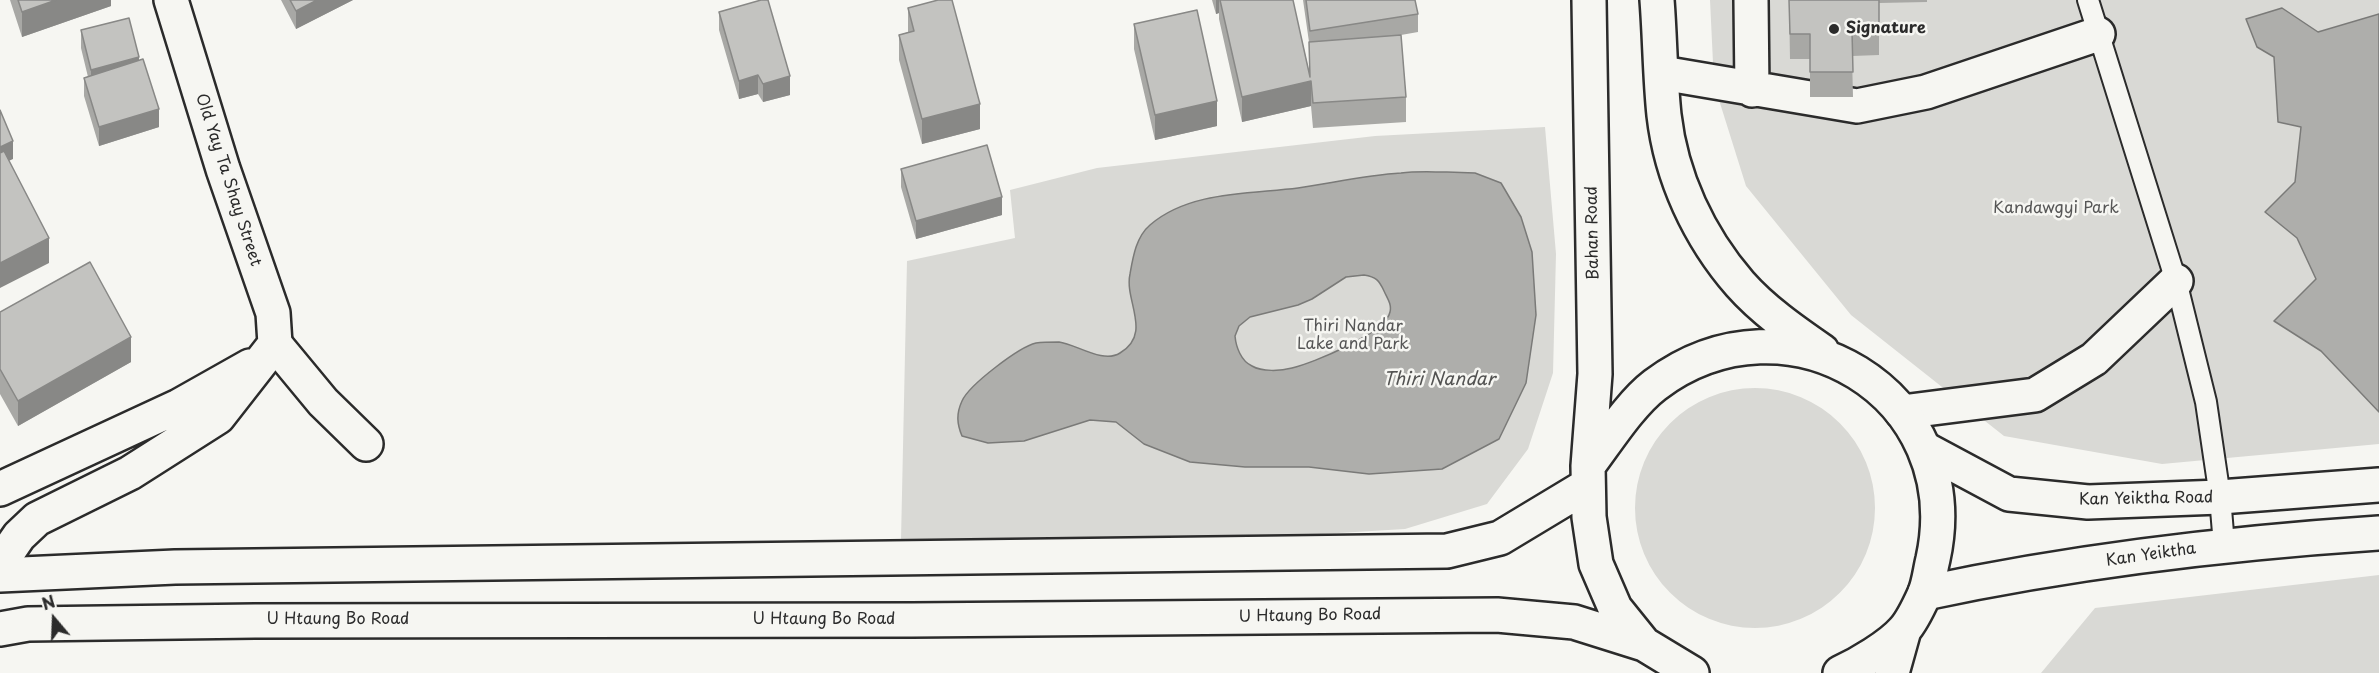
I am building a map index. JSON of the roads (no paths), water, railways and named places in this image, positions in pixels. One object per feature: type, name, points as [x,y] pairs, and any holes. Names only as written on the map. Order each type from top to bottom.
[{"type":"main road","name":"Old Yay Ta Shay Street","points":[[171,0],[223,170],[273,313],[270,351]]},
{"type":"main road","name":"Bahan Road","points":[[1589,0],[1596,374],[1588,476],[1588,517],[1596,564],[1614,608],[1644,644]]},
{"type":"main road","points":[[1657,0],[1664,116],[1675,168],[1700,230],[1740,285],[1786,326],[1833,359],[1871,381],[1902,412],[1925,449],[1936,484],[1938,533],[1925,593],[1904,630],[1892,673]]},
{"type":"main road","points":[[1751,0],[1752,90]]},
{"type":"main road","points":[[1662,74],[1857,106],[1926,92],[2098,34]]},
{"type":"main road","points":[[1902,412],[2035,395],[2094,359],[2176,281]]},
{"type":"main road","points":[[0,575],[176,567],[1447,551],[1500,538],[1588,476],[1620,422],[1653,386],[1694,360],[1742,347],[1791,347],[1833,359]]},
{"type":"main road","points":[[270,351],[366,444]]},
{"type":"main road","points":[[0,489],[179,406],[270,351]]},
{"type":"main road","points":[[0,570],[6,555],[19,536],[37,519],[130,473],[218,417],[270,351]]},
{"type":"main road","name":"Kan Yeiktha Road","points":[[1925,449],[2009,494],[2088,502],[2220,498],[2379,485]]},
{"type":"main road","name":"Kan Yeiktha","points":[[1925,593],[2054,568],[2224,545],[2379,533]]},
{"type":"main road","name":"U Htaung Bo Road","points":[[0,629],[28,624],[255,621],[912,620],[1497,615],[1574,621],[1644,644]]},
{"type":"main road","points":[[1840,673],[1861,663],[1904,630]]},
{"type":"main road","points":[[1644,644],[1692,673]]},
{"type":"lane","points":[[2088,0],[2176,281],[2206,402],[2220,498],[2224,545]]},
{"type":"water","points":[[2282,8],[2318,32],[2379,14],[2379,412],[2321,351],[2274,321],[2316,279],[2297,238],[2265,212],[2295,182],[2301,127],[2278,122],[2274,57],[2257,47],[2246,19]]},
{"type":"water","name":"Thiri Nandar","points":[[1475,173],[1501,183],[1521,217],[1532,252],[1536,315],[1526,383],[1499,439],[1442,469],[1369,474],[1309,467],[1245,467],[1190,462],[1144,444],[1116,422],[1090,420],[1024,441],[988,443],[962,436],[958,415],[966,394],[995,368],[1028,346],[1036,343],[1059,342],[1098,355],[1113,356],[1130,345],[1135,336],[1136,326],[1129,284],[1134,254],[1145,230],[1166,214],[1201,200],[1240,193],[1298,188],[1388,174]],"holes":[[[1364,275],[1374,278],[1380,284],[1389,301],[1390,312],[1386,320],[1363,338],[1331,354],[1288,369],[1256,368],[1242,357],[1235,336],[1239,326],[1250,317],[1298,305],[1312,299],[1346,277]]]},
{"type":"place","name":"Signature","points":[[1834,29]]},
{"type":"park label","name":"Kandawgyi Park","points":[[2056,209]]},
{"type":"park label","name":"Thiri Nandar Lake and Park","points":[[1353,336]]}]
